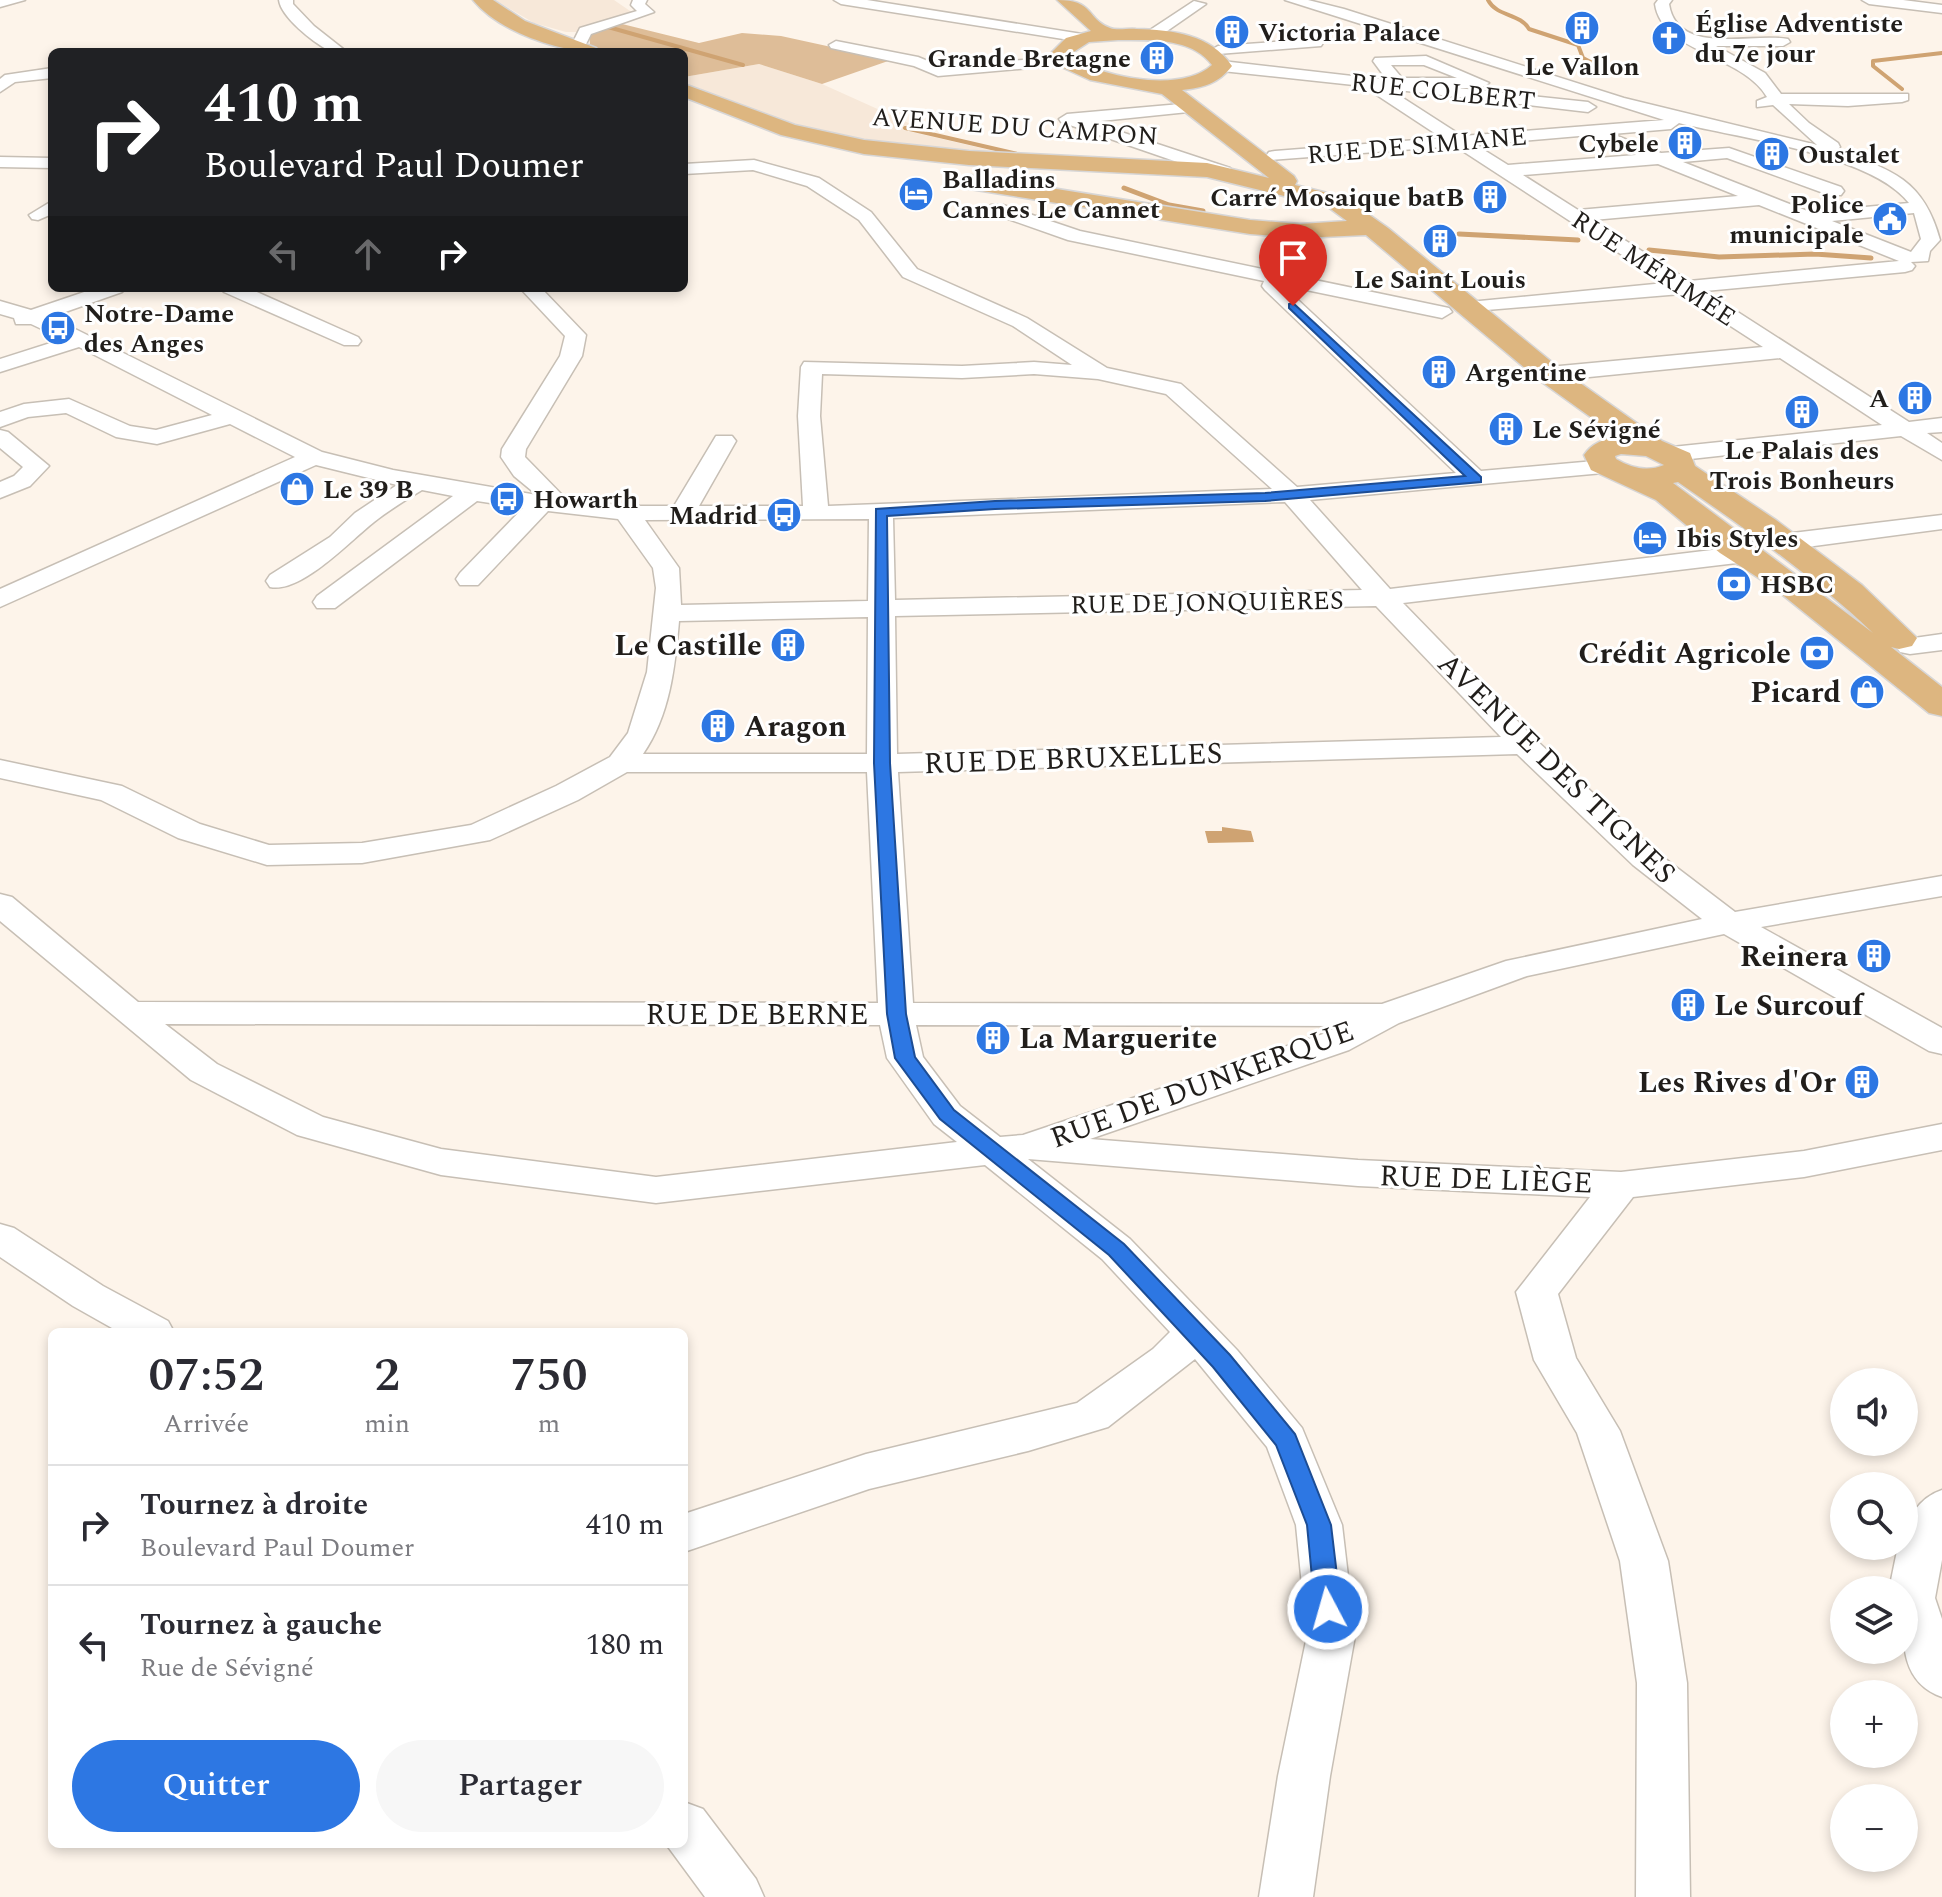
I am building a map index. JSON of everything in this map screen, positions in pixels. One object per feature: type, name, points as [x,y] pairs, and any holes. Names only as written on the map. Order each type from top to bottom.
[{"type":"main road","points":[[1066,0],[1106,34]]},
{"type":"main road","points":[[475,5],[579,48]]},
{"type":"main road","points":[[475,5],[547,48]]},
{"type":"main road","points":[[1212,65],[1187,42],[1152,35],[1106,34],[1082,38],[1062,52],[1064,61],[1093,77],[1168,89],[1300,193],[1310,206],[1343,219],[1456,310],[1570,412],[1642,461],[1784,542],[1850,592],[1874,617],[1926,644],[1942,672]]},
{"type":"main road","points":[[1142,85],[1212,65]]},
{"type":"main road","points":[[1212,65],[1190,91],[1275,156],[1304,171],[1335,195],[1343,219]]},
{"type":"main road","name":"AVENUE DU CAMPON","points":[[688,92],[789,130],[864,147],[969,158],[1129,164],[1224,172],[1300,193]]},
{"type":"main road","name":"AVENUE DU CAMPON","points":[[688,105],[802,147],[871,164],[1250,227],[1291,231],[1343,219],[1371,227],[1456,310]]},
{"type":"main road","name":"AVENUE DU CAMPON","points":[[1250,227],[1358,253]]},
{"type":"main road","points":[[1456,310],[1549,374],[1642,461],[1667,493],[1745,554],[1786,581],[1942,705]]},
{"type":"street","points":[[0,3],[18,0]]},
{"type":"street","points":[[269,0],[285,1],[309,29],[335,48]]},
{"type":"street","points":[[581,48],[585,31],[647,12],[638,5],[640,0]]},
{"type":"street","points":[[841,0],[1082,38]]},
{"type":"street","points":[[1292,0],[1387,26],[1663,115]]},
{"type":"street","points":[[1665,0],[1662,4],[1664,18],[1673,29],[1760,76],[1772,87],[1775,99],[1803,127],[1841,153],[1925,200]]},
{"type":"street","points":[[1869,0],[1942,9]]},
{"type":"street","points":[[1152,35],[1198,6]]},
{"type":"street","points":[[1913,6],[1912,10],[1930,25]]},
{"type":"street","points":[[1212,65],[1322,33],[1387,26]]},
{"type":"street","points":[[1696,42],[1783,42]]},
{"type":"street","points":[[836,45],[918,62],[938,71],[1064,61]]},
{"type":"street","points":[[1426,60],[1481,83],[1412,83],[1396,84],[1380,61],[1426,60]]},
{"type":"street","name":"RUE COLBERT","points":[[1212,65],[1700,121],[1740,120],[1803,127]]},
{"type":"street","points":[[3,77],[48,73]]},
{"type":"street","name":"RUE MÉRIMÉE","points":[[1367,82],[1942,453]]},
{"type":"street","points":[[1740,120],[1775,99],[1866,101],[1902,97]]},
{"type":"street","points":[[1192,108],[1067,119],[1224,172]]},
{"type":"street","points":[[1740,120],[1899,185],[1925,200]]},
{"type":"street","name":"RUE DE SIMIANE","points":[[1275,156],[1700,121]]},
{"type":"street","points":[[1590,130],[1921,262]]},
{"type":"street","points":[[1504,171],[1729,153],[1848,190]]},
{"type":"street","points":[[1129,164],[1169,154]]},
{"type":"street","points":[[0,162],[48,163]]},
{"type":"street","points":[[688,169],[754,165],[813,182],[865,216],[910,273],[1020,322],[1100,373]]},
{"type":"street","points":[[1528,187],[1691,171]]},
{"type":"street","points":[[1550,200],[1725,185]]},
{"type":"street","points":[[1574,216],[1899,185]]},
{"type":"street","points":[[1759,222],[1925,200]]},
{"type":"street","points":[[1921,262],[1920,250],[1931,240],[1925,200]]},
{"type":"street","points":[[997,209],[1075,236],[1275,278],[1456,310],[1921,262]]},
{"type":"street","points":[[1603,236],[1634,233]]},
{"type":"street","points":[[1275,278],[1272,286],[1476,479]]},
{"type":"street","points":[[0,328],[104,292]]},
{"type":"street","points":[[240,292],[351,341]]},
{"type":"street","points":[[534,292],[576,335],[571,356],[514,449],[513,457],[517,465],[546,489],[550,505]]},
{"type":"street","points":[[0,307],[33,317],[314,457],[472,493],[626,513],[816,514],[1292,495],[1476,479],[1942,425]]},
{"type":"street","points":[[0,366],[81,340]]},
{"type":"street","points":[[1549,374],[1782,351]]},
{"type":"street","points":[[816,514],[809,416],[812,367],[962,372],[1034,368],[1100,373]]},
{"type":"street","name":"AVENUE DES TIGNES","points":[[1100,373],[1173,389],[1202,412],[1292,495],[1383,598],[1525,745],[1644,858],[1729,923],[1942,1043]]},
{"type":"street","points":[[0,420],[24,411],[69,406],[124,432],[157,437],[229,417]]},
{"type":"street","points":[[0,437],[37,466],[22,481],[0,491]]},
{"type":"street","points":[[681,515],[724,441]]},
{"type":"street","points":[[0,599],[314,457]]},
{"type":"street","points":[[279,581],[339,542],[364,518],[417,482]]},
{"type":"street","points":[[326,602],[472,493]]},
{"type":"street","points":[[469,579],[550,505]]},
{"type":"street","points":[[881,512],[882,763],[896,1014],[905,1058],[947,1115],[1008,1148],[1116,1249],[1195,1333],[1286,1440],[1319,1525],[1331,1636],[1304,1776],[1286,1897]]},
{"type":"street","points":[[0,769],[111,793],[189,831],[267,855],[362,853],[479,833],[567,793],[621,763],[642,734],[661,672],[669,588],[666,568],[626,513]]},
{"type":"street","points":[[1784,542],[1942,522]]},
{"type":"street","name":"RUE DE JONQUIÈRES","points":[[667,613],[1383,598],[1745,554]]},
{"type":"street","name":"RUE DE BRUXELLES","points":[[621,763],[882,763],[1525,745]]},
{"type":"street","name":"RUE DE DUNKERQUE","points":[[0,904],[204,1072],[310,1126],[441,1162],[656,1190],[1008,1148],[1336,1042],[1386,1015],[1518,968],[1729,923],[1942,886]]},
{"type":"street","name":"RUE DE BERNE","points":[[129,1013],[1386,1015]]},
{"type":"street","name":"RUE DE LIÈGE","points":[[1008,1148],[1358,1173],[1621,1185],[1804,1164],[1942,1137]]},
{"type":"street","points":[[1621,1185],[1537,1292],[1555,1360],[1598,1431],[1644,1561],[1662,1683],[1663,1897]]},
{"type":"street","points":[[0,1238],[88,1296],[146,1328]]},
{"type":"street","points":[[688,1532],[866,1472],[1017,1437],[1092,1415],[1168,1360],[1195,1333]]},
{"type":"street","points":[[1942,1508],[1923,1537],[1911,1598],[1932,1663],[1942,1676]]},
{"type":"street","points":[[688,1831],[737,1897]]},
{"type":"shaded area","points":[[495,0],[614,0],[633,13],[581,32],[566,32],[534,23]]},
{"type":"shaded area","points":[[614,22],[699,43],[742,33],[781,36],[891,60],[822,84],[759,64],[688,76],[688,48],[596,48],[590,45],[589,32]]},
{"type":"shaded area","points":[[759,64],[822,84],[913,125],[903,130],[994,151],[990,154],[862,142],[792,125],[688,85],[688,76]]},
{"type":"shaded area","points":[[1222,827],[1251,831],[1254,842],[1208,843],[1205,831],[1222,831]]},
{"type":"waterway","points":[[1488,0],[1529,29],[1578,45],[1583,58],[1598,66]]},
{"type":"waterway","points":[[608,27],[683,48]]},
{"type":"waterway","points":[[688,50],[743,65]]},
{"type":"waterway","points":[[1902,89],[1873,66],[1873,61],[1942,53]]},
{"type":"waterway","points":[[905,128],[1026,156]]},
{"type":"waterway","points":[[1124,188],[1169,205],[1203,211]]},
{"type":"waterway","points":[[1459,234],[1578,240]]},
{"type":"waterway","points":[[1649,250],[1719,257],[1815,254],[1871,258]]},
{"type":"place","name":"Le Vallon","points":[[1582,28]]},
{"type":"place","name":"Victoria Palace","points":[[1232,32]]},
{"type":"place","name":"Église Adventiste du 7e jour","points":[[1669,38]]},
{"type":"place","name":"Grande Bretagne","points":[[1157,58]]},
{"type":"place","name":"Cybele","points":[[1685,143]]},
{"type":"place","name":"Oustalet","points":[[1772,154]]},
{"type":"place","name":"Balladins Cannes Le Cannet","points":[[916,194]]},
{"type":"place","name":"Carré Mosaique batB","points":[[1490,197]]},
{"type":"place","name":"Police municipale","points":[[1890,219]]},
{"type":"place","name":"Le Saint Louis","points":[[1440,241]]},
{"type":"place","name":"Notre-Dame des Anges","points":[[58,328]]},
{"type":"place","name":"Argentine","points":[[1439,372]]},
{"type":"place","name":"A","points":[[1915,398]]},
{"type":"place","name":"Le Palais des Trois Bonheurs","points":[[1802,412]]},
{"type":"place","name":"Le Sévigné","points":[[1506,429]]},
{"type":"place","name":"Le 39 B","points":[[297,489]]},
{"type":"place","name":"Howarth","points":[[507,499]]},
{"type":"place","name":"Madrid","points":[[784,515]]},
{"type":"place","name":"Ibis Styles","points":[[1650,538]]},
{"type":"place","name":"HSBC","points":[[1734,584]]},
{"type":"place","name":"Le Castille","points":[[788,645]]},
{"type":"place","name":"Crédit Agricole","points":[[1817,653]]},
{"type":"place","name":"Picard","points":[[1867,692]]},
{"type":"place","name":"Aragon","points":[[718,726]]},
{"type":"place","name":"Reinera","points":[[1874,956]]},
{"type":"place","name":"Le Surcouf","points":[[1688,1005]]},
{"type":"place","name":"La Marguerite","points":[[993,1038]]},
{"type":"place","name":"Les Rives d'Or","points":[[1862,1082]]},
{"type":"route","points":[[1293,306],[1476,479],[1265,497],[995,505],[881,512],[882,763],[896,1014],[905,1058],[947,1115],[1116,1249],[1222,1361],[1286,1440],[1319,1525],[1328,1609]]}]
